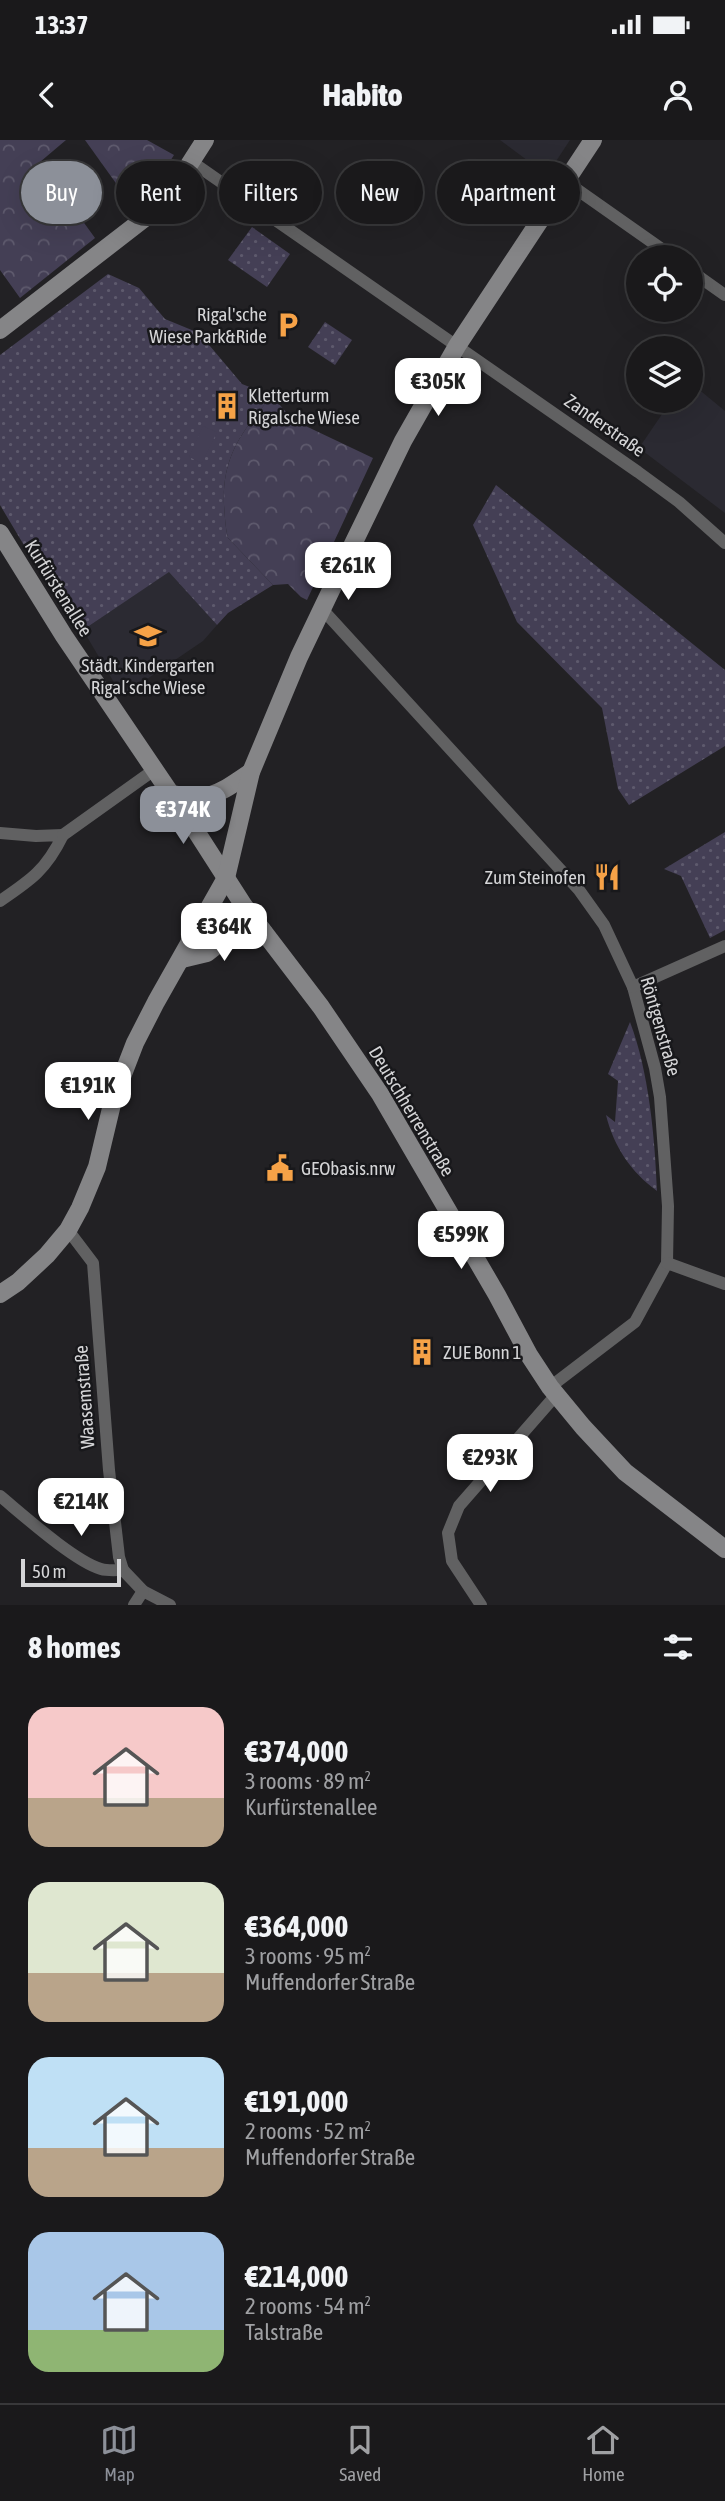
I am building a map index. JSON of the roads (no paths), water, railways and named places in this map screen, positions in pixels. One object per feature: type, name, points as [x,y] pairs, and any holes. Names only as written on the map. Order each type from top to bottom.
[{"type":"street","points":[[193,161],[205,140]]},
{"type":"street","points":[[579,161],[593,140]]},
{"type":"street","name":"Zanderstraße","points":[[205,171],[679,502],[725,543]]},
{"type":"street","points":[[580,192],[656,245]]},
{"type":"street","points":[[0,330],[138,224]]},
{"type":"street","points":[[0,1294],[18,1282],[47,1255],[68,1230],[87,1194],[97,1167],[113,1100],[135,1043],[226,878],[251,772],[299,657],[403,441],[457,346],[537,224]]},
{"type":"street","points":[[703,279],[725,295]]},
{"type":"street","name":"Kurfürstenallee","points":[[0,533],[64,636],[226,878]]},
{"type":"street","name":"Röntgenstraße","points":[[323,610],[579,890],[604,925],[633,987],[660,1097],[668,1206],[667,1263],[635,1322],[553,1391],[459,1506],[448,1533],[452,1561],[481,1605]]},
{"type":"street","points":[[0,901],[35,877],[54,854],[63,835],[154,770]]},
{"type":"street","points":[[170,794],[206,798],[222,792],[251,772]]},
{"type":"street","points":[[0,833],[63,835]]},
{"type":"street","name":"Deutschherrenstraße","points":[[226,878],[341,1035],[380,1094],[498,1295],[529,1355],[553,1391],[625,1472],[725,1549]]},
{"type":"street","points":[[182,959],[207,953],[235,931],[263,932]]},
{"type":"street","points":[[633,987],[725,946]]},
{"type":"street","name":"Waasemstraße","points":[[68,1230],[93,1264],[109,1471],[119,1557],[123,1570]]},
{"type":"street","points":[[667,1263],[725,1284]]},
{"type":"street","points":[[0,1496],[86,1563],[103,1570],[123,1570],[143,1591],[170,1605]]},
{"type":"street","points":[[134,1605],[143,1591]]},
{"type":"place","name":"Rigal'sche Wiese Park&Ride","points":[[288,325]]},
{"type":"place","name":"Kletterturm Rigalsche Wiese","points":[[227,406]]},
{"type":"place","name":"Städt. Kindergarten Rigal´sche Wiese","points":[[148,636]]},
{"type":"place","name":"Zum Steinofen","points":[[607,877]]},
{"type":"place","name":"GEObasis.nrw","points":[[280,1168]]},
{"type":"place","name":"ZUE Bonn 1","points":[[422,1352]]}]
